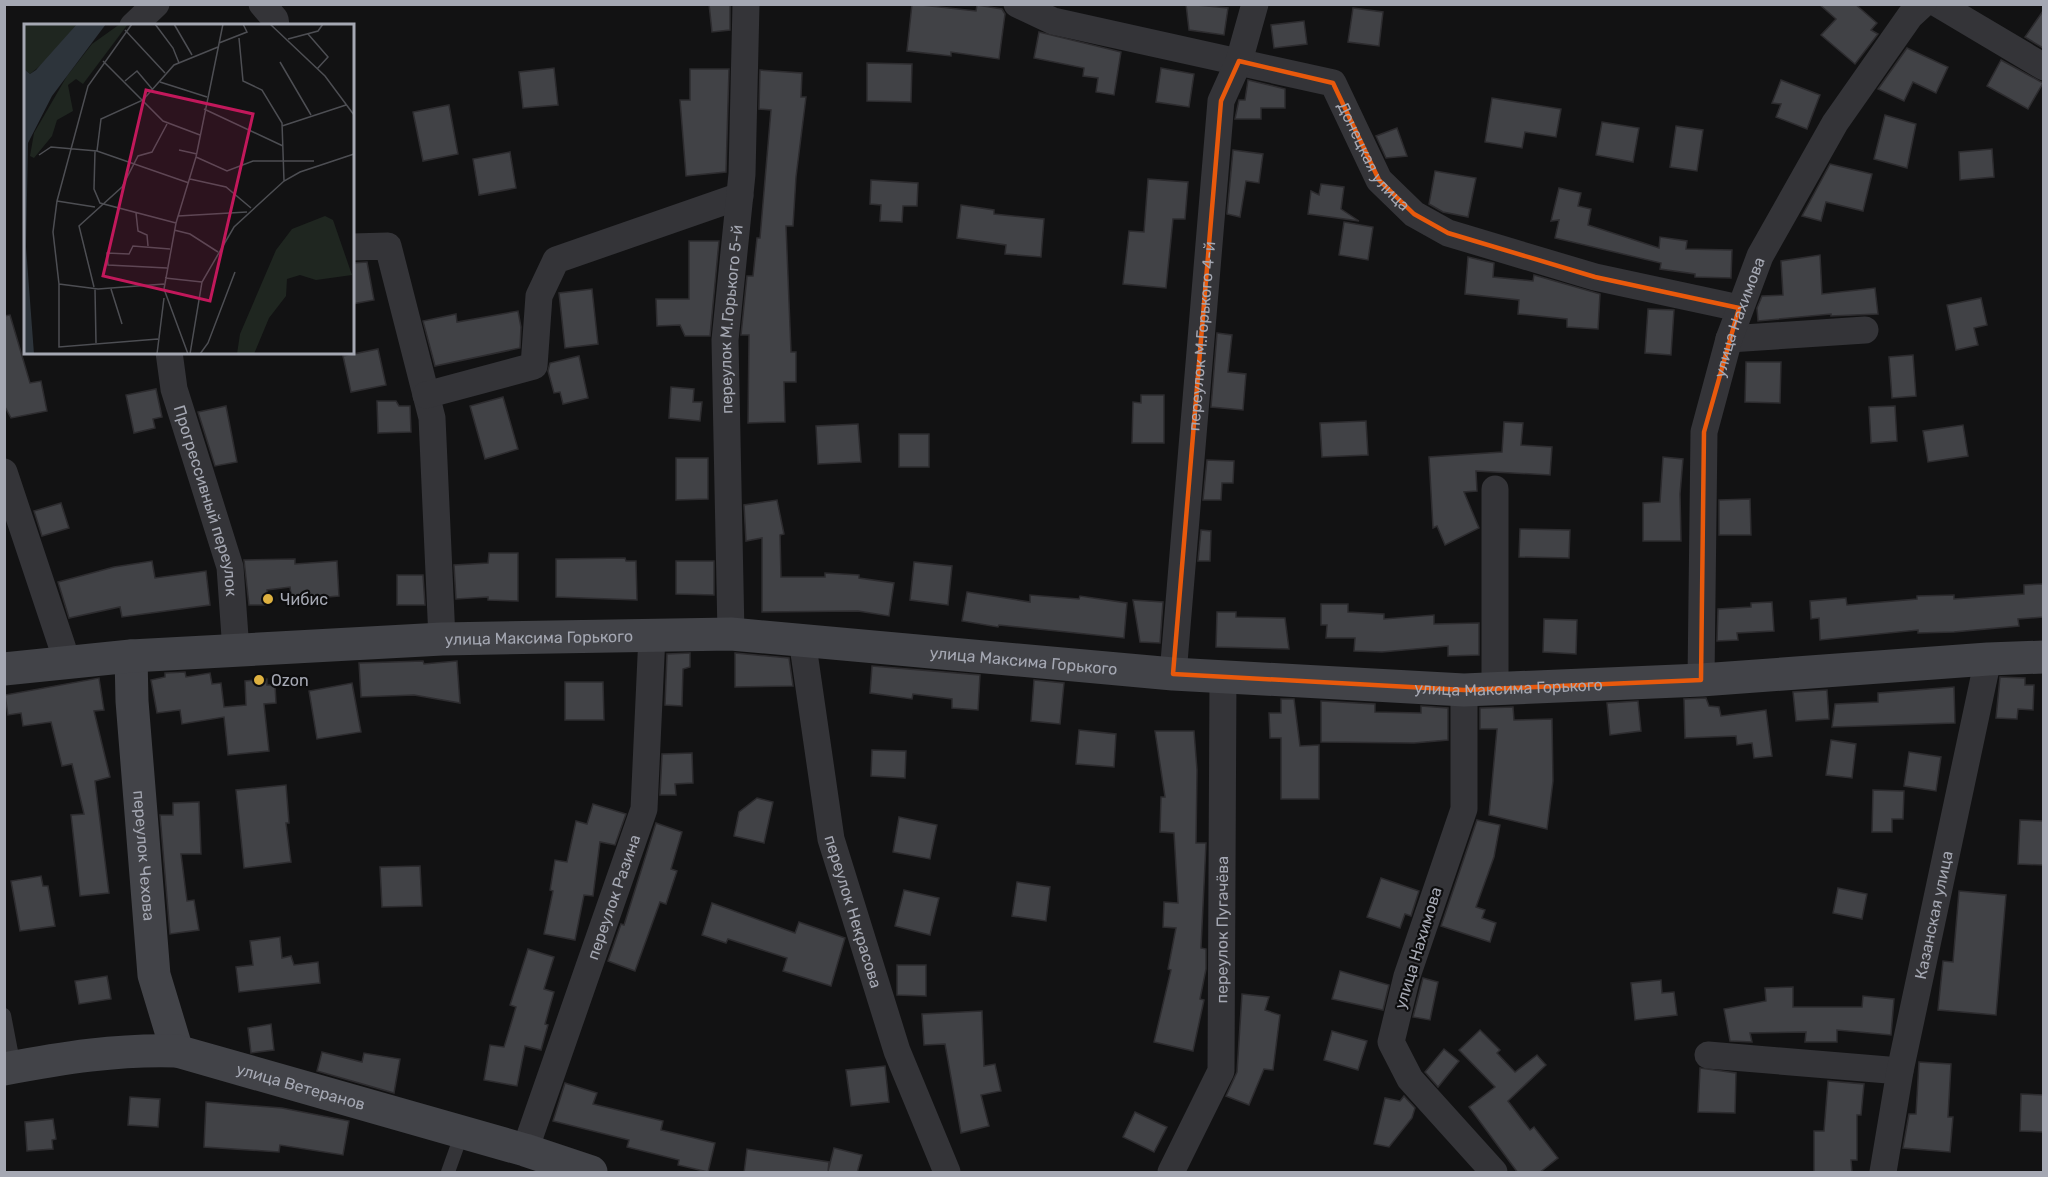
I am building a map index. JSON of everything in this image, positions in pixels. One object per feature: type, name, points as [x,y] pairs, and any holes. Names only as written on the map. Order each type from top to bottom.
[{"type":"street","points":[[135,24],[156,4]]},
{"type":"street","points":[[262,4],[275,19],[276,24]]},
{"type":"street","name":"переулок М.Горького 5-й","points":[[731,634],[725,340],[740,196],[746,4]]},
{"type":"street","name":"Донецкая улица","points":[[1017,4],[1053,21],[1333,83],[1379,180],[1414,214],[1448,233],[1595,277],[1739,308]]},
{"type":"street","name":"переулок М.Горького 4-й","points":[[1173,674],[1221,101],[1239,62],[1255,4]]},
{"type":"street","name":"улица Нахимова","points":[[1701,680],[1704,432],[1739,308],[1760,256],[1835,123],[1910,16],[1923,4]]},
{"type":"street","points":[[1938,4],[2043,67]]},
{"type":"street","points":[[426,395],[534,366],[539,296],[556,260],[740,196]]},
{"type":"street","points":[[354,247],[388,246],[432,418],[442,639]]},
{"type":"street","points":[[1729,339],[1865,330]]},
{"type":"street","name":"Прогрессивный переулок","points":[[169,354],[174,388],[230,567],[236,651]]},
{"type":"street","points":[[4,472],[67,661]]},
{"type":"street","name":"улица Нахимова","points":[[1494,1173],[1410,1079],[1391,1042],[1407,976],[1464,809],[1479,690],[1495,489]]},
{"type":"street","name":"улица Максима Горького","points":[[4,669],[131,656],[442,639],[731,634],[1173,674],[1479,690],[1701,680],[1988,658],[2043,657]]},
{"type":"street","name":"переулок Разина","points":[[525,1150],[645,809],[652,635]]},
{"type":"street","name":"переулок Некрасова","points":[[802,639],[831,839],[897,1051],[947,1173]]},
{"type":"street","name":"переулок Чехова","points":[[131,656],[132,701],[154,975],[177,1051]]},
{"type":"street","name":"Казанская улица","points":[[1883,1173],[1900,1071],[1988,658]]},
{"type":"street","name":"переулок Пугачёва","points":[[1171,1173],[1221,1071],[1223,676]]},
{"type":"street","name":"улица Ветеранов","points":[[9,1068],[86,1054],[145,1050],[177,1051],[525,1150],[591,1173]]},
{"type":"street","points":[[1708,1055],[1900,1071]]},
{"type":"lane","points":[[4,1015],[9,1068]]},
{"type":"lane","points":[[448,1173],[462,1133]]},
{"type":"highlighted area","points":[[1239,61],[1333,83],[1379,180],[1414,214],[1448,233],[1595,277],[1739,308],[1704,432],[1701,680],[1464,690],[1173,674],[1221,101]]},
{"type":"building","points":[[709,4],[730,4],[730,30],[712,32]]},
{"type":"building","points":[[912,4],[976,11],[977,5],[1002,9],[1005,14],[999,59],[951,52],[951,56],[907,51]]},
{"type":"building","points":[[1186,4],[1228,8],[1224,35],[1189,30]]},
{"type":"building","points":[[1819,4],[1855,4],[1877,23],[1871,30],[1878,34],[1855,64],[1821,35],[1836,19]]},
{"type":"building","points":[[1353,8],[1383,12],[1379,46],[1348,42]]},
{"type":"building","points":[[2043,11],[2043,48],[2025,37]]},
{"type":"building","points":[[1304,21],[1307,44],[1274,48],[1271,25]]},
{"type":"building","points":[[1039,32],[1121,52],[1114,95],[1096,92],[1098,78],[1083,76],[1084,68],[1034,58]]},
{"type":"building","points":[[1907,48],[1948,67],[1936,93],[1913,82],[1904,101],[1878,89]]},
{"type":"building","points":[[2001,60],[2043,83],[2028,109],[1987,86]]},
{"type":"building","points":[[867,63],[912,64],[911,102],[867,101]]},
{"type":"building","points":[[554,68],[558,105],[523,108],[519,72]]},
{"type":"building","points":[[1161,68],[1194,74],[1189,107],[1156,102]]},
{"type":"building","points":[[690,69],[729,69],[726,172],[686,176],[680,100],[690,100]]},
{"type":"building","points":[[760,70],[802,73],[801,97],[806,97],[796,177],[793,226],[786,226],[791,352],[796,352],[796,382],[784,382],[785,422],[748,423],[749,335],[741,335],[747,276],[753,276],[757,238],[760,238],[771,110],[759,109]]},
{"type":"building","points":[[1248,80],[1285,89],[1285,108],[1261,108],[1261,119],[1235,119],[1239,100],[1245,100]]},
{"type":"building","points":[[1781,80],[1820,95],[1807,129],[1776,117],[1781,104],[1772,103]]},
{"type":"building","points":[[1492,98],[1561,109],[1556,137],[1525,132],[1522,148],[1485,142]]},
{"type":"building","points":[[449,105],[458,154],[423,161],[413,112]]},
{"type":"building","points":[[1885,115],[1916,124],[1907,168],[1874,159]]},
{"type":"building","points":[[1602,122],[1639,128],[1633,162],[1596,155]]},
{"type":"building","points":[[1676,126],[1703,130],[1697,171],[1670,167]]},
{"type":"building","points":[[1397,128],[1407,156],[1386,158],[1376,136]]},
{"type":"building","points":[[1992,149],[1994,177],[1960,180],[1959,152]]},
{"type":"building","points":[[1233,150],[1263,154],[1259,183],[1246,181],[1240,217],[1227,214]]},
{"type":"building","points":[[510,152],[516,188],[479,195],[473,159]]},
{"type":"building","points":[[1830,164],[1872,174],[1863,211],[1826,202],[1821,221],[1802,216]]},
{"type":"building","points":[[1435,171],[1476,178],[1468,217],[1443,212],[1429,204]]},
{"type":"building","points":[[1148,179],[1188,182],[1185,219],[1173,219],[1166,288],[1123,284],[1129,231],[1144,232]]},
{"type":"building","points":[[871,180],[918,183],[917,206],[903,206],[902,222],[880,221],[881,205],[870,204]]},
{"type":"building","points":[[1321,184],[1344,187],[1341,209],[1359,221],[1308,214],[1311,191],[1319,195]]},
{"type":"building","points":[[1559,188],[1581,193],[1578,206],[1591,209],[1588,225],[1659,248],[1660,237],[1687,241],[1686,249],[1732,250],[1731,278],[1695,277],[1695,274],[1660,269],[1661,263],[1555,238],[1559,220],[1551,221]]},
{"type":"building","points":[[961,205],[994,210],[994,214],[1044,219],[1041,257],[1005,254],[1006,245],[957,238]]},
{"type":"building","points":[[1344,222],[1373,227],[1368,260],[1339,255]]},
{"type":"building","points":[[689,241],[719,241],[710,336],[685,336],[680,325],[657,326],[656,299],[689,299]]},
{"type":"building","points":[[1820,255],[1822,294],[1875,288],[1878,314],[1831,316],[1831,314],[1758,321],[1757,308],[1762,296],[1783,295],[1781,261]]},
{"type":"building","points":[[1468,257],[1494,263],[1493,277],[1533,281],[1534,275],[1600,294],[1598,329],[1567,327],[1567,319],[1518,314],[1519,300],[1465,294]]},
{"type":"building","points":[[367,262],[374,300],[354,304],[354,263]]},
{"type":"building","points":[[592,289],[598,344],[565,348],[559,293]]},
{"type":"building","points":[[1981,298],[1987,325],[1974,328],[1978,345],[1956,350],[1947,305]]},
{"type":"building","points":[[1648,309],[1674,310],[1671,355],[1645,353]]},
{"type":"building","points":[[518,311],[521,327],[520,348],[435,366],[423,321],[456,314],[457,322]]},
{"type":"building","points":[[10,315],[30,383],[41,381],[47,411],[11,418],[4,405],[4,316]]},
{"type":"building","points":[[1217,333],[1232,335],[1228,372],[1246,374],[1243,410],[1211,407]]},
{"type":"building","points":[[378,349],[386,385],[351,392],[343,356]]},
{"type":"building","points":[[1913,355],[1916,396],[1892,398],[1889,357]]},
{"type":"building","points":[[579,356],[588,398],[563,404],[560,392],[554,393],[548,371],[550,363]]},
{"type":"building","points":[[1746,362],[1781,362],[1780,403],[1745,402]]},
{"type":"building","points":[[671,387],[694,389],[693,402],[702,402],[700,421],[669,418]]},
{"type":"building","points":[[156,389],[162,417],[153,419],[155,428],[134,433],[126,395]]},
{"type":"building","points":[[1141,395],[1164,395],[1164,443],[1132,443],[1133,402],[1141,403]]},
{"type":"building","points":[[503,397],[518,449],[485,459],[470,406]]},
{"type":"building","points":[[377,401],[396,401],[399,406],[410,406],[411,432],[378,433]]},
{"type":"building","points":[[226,406],[237,462],[215,466],[198,412]]},
{"type":"building","points":[[1895,406],[1897,441],[1871,443],[1869,407]]},
{"type":"building","points":[[1366,421],[1368,455],[1322,457],[1320,423]]},
{"type":"building","points":[[1504,422],[1523,423],[1521,445],[1552,447],[1550,475],[1476,471],[1477,491],[1464,492],[1479,528],[1445,545],[1437,526],[1433,528],[1429,457],[1502,452]]},
{"type":"building","points":[[858,424],[861,462],[818,464],[816,426]]},
{"type":"building","points":[[1963,425],[1968,456],[1928,462],[1923,431]]},
{"type":"building","points":[[899,434],[929,434],[929,467],[899,467]]},
{"type":"building","points":[[1663,457],[1683,459],[1680,494],[1681,541],[1643,541],[1643,503],[1660,502]]},
{"type":"building","points":[[676,458],[708,458],[708,499],[676,500]]},
{"type":"building","points":[[1207,460],[1234,461],[1233,483],[1222,483],[1221,500],[1203,500]]},
{"type":"building","points":[[1750,499],[1751,535],[1719,535],[1719,500]]},
{"type":"building","points":[[777,500],[784,534],[780,535],[781,577],[825,577],[825,573],[859,575],[859,578],[894,583],[889,616],[858,611],[762,612],[762,538],[746,541],[744,505]]},
{"type":"building","points":[[61,503],[69,528],[42,536],[34,511]]},
{"type":"building","points":[[1520,529],[1570,530],[1569,558],[1519,557]]},
{"type":"building","points":[[1201,530],[1211,531],[1210,561],[1198,561]]},
{"type":"building","points":[[489,553],[518,553],[518,601],[488,600],[488,597],[456,599],[454,565],[488,563]]},
{"type":"building","points":[[625,558],[626,561],[636,561],[637,600],[556,597],[556,559]]},
{"type":"building","points":[[295,559],[295,564],[337,561],[339,596],[292,600],[290,587],[267,590],[268,605],[249,605],[244,560]]},
{"type":"building","points":[[152,561],[155,578],[206,571],[210,605],[122,617],[120,607],[69,618],[58,582],[114,567]]},
{"type":"building","points":[[676,561],[714,561],[714,595],[676,594]]},
{"type":"building","points":[[914,562],[952,566],[948,605],[910,600]]},
{"type":"building","points":[[397,575],[423,575],[425,605],[397,605]]},
{"type":"building","points":[[2043,584],[2043,617],[2018,619],[2019,626],[1954,632],[1918,633],[1918,630],[1820,640],[1819,618],[1811,619],[1810,601],[1846,598],[1847,605],[1917,599],[1917,596],[1954,595],[1954,599],[2024,594],[2024,585]]},
{"type":"building","points":[[967,592],[1030,602],[1030,595],[1079,599],[1080,596],[1127,603],[1124,638],[999,625],[998,627],[962,621]]},
{"type":"building","points":[[1133,600],[1163,602],[1160,643],[1140,642]]},
{"type":"building","points":[[1772,602],[1774,631],[1737,633],[1738,640],[1717,641],[1718,609],[1751,607],[1751,603]]},
{"type":"building","points":[[1321,604],[1348,604],[1348,612],[1384,614],[1384,619],[1434,615],[1434,624],[1479,623],[1479,655],[1448,656],[1448,646],[1382,652],[1354,651],[1355,638],[1326,638],[1327,625],[1321,625]]},
{"type":"building","points":[[1217,612],[1236,612],[1236,617],[1285,618],[1289,649],[1216,647]]},
{"type":"building","points":[[1544,619],[1577,620],[1576,654],[1543,652]]},
{"type":"building","points":[[690,653],[690,667],[683,669],[682,706],[665,705],[667,654]]},
{"type":"building","points":[[735,653],[789,658],[793,686],[735,687]]},
{"type":"building","points":[[423,661],[424,664],[457,661],[460,703],[414,695],[361,697],[359,663]]},
{"type":"building","points":[[872,666],[980,675],[978,710],[952,708],[952,699],[913,694],[912,699],[870,693]]},
{"type":"building","points":[[185,672],[186,677],[210,673],[212,684],[221,683],[224,707],[246,705],[245,681],[267,679],[267,685],[275,685],[276,703],[264,704],[269,751],[228,755],[224,717],[182,724],[180,710],[157,713],[151,680],[165,677],[165,673]]},
{"type":"building","points":[[2000,677],[2025,678],[2025,685],[2034,685],[2033,710],[2018,709],[2017,719],[1996,718]]},
{"type":"building","points":[[99,678],[104,710],[94,711],[110,777],[95,781],[109,893],[80,896],[71,815],[84,814],[72,764],[62,766],[51,722],[23,726],[21,713],[8,715],[5,695]]},
{"type":"building","points":[[1034,680],[1064,683],[1060,724],[1031,721]]},
{"type":"building","points":[[565,682],[603,682],[604,720],[565,720]]},
{"type":"building","points":[[352,683],[361,732],[317,739],[309,691]]},
{"type":"building","points":[[1954,687],[1955,723],[1832,727],[1835,704],[1878,702],[1878,693]]},
{"type":"building","points":[[1827,690],[1829,719],[1796,721],[1793,692]]},
{"type":"building","points":[[1706,698],[1709,706],[1719,707],[1721,716],[1766,710],[1772,756],[1754,758],[1752,743],[1737,745],[1736,736],[1685,738],[1684,699]]},
{"type":"building","points":[[1281,699],[1294,699],[1300,746],[1319,745],[1319,799],[1281,799],[1281,738],[1270,738],[1269,713],[1281,713]]},
{"type":"building","points":[[1321,701],[1375,704],[1375,712],[1421,713],[1421,706],[1448,708],[1448,740],[1414,743],[1321,742]]},
{"type":"building","points":[[1638,701],[1641,731],[1610,735],[1607,703]]},
{"type":"building","points":[[1513,707],[1514,720],[1552,719],[1553,781],[1547,829],[1489,815],[1497,729],[1480,729],[1480,708]]},
{"type":"building","points":[[1079,730],[1116,734],[1114,767],[1076,764]]},
{"type":"building","points":[[1155,731],[1194,731],[1197,770],[1196,843],[1206,843],[1201,948],[1206,949],[1206,969],[1200,999],[1204,1000],[1193,1051],[1154,1042],[1171,970],[1168,969],[1176,928],[1163,927],[1164,902],[1178,903],[1174,833],[1160,832],[1161,797],[1165,797]]},
{"type":"building","points":[[1831,740],[1856,744],[1852,778],[1826,775]]},
{"type":"building","points":[[872,750],[906,751],[905,778],[871,776]]},
{"type":"building","points":[[1909,752],[1941,757],[1936,791],[1904,786]]},
{"type":"building","points":[[692,753],[693,783],[675,784],[676,795],[660,795],[662,754]]},
{"type":"building","points":[[286,785],[289,823],[286,823],[291,862],[244,868],[236,790]]},
{"type":"building","points":[[1873,790],[1904,791],[1903,819],[1892,819],[1892,832],[1872,832]]},
{"type":"building","points":[[757,798],[773,802],[764,843],[734,836],[739,812]]},
{"type":"building","points":[[199,802],[201,854],[181,854],[187,901],[194,900],[199,930],[170,934],[160,815],[173,815],[173,803]]},
{"type":"building","points":[[593,804],[626,814],[615,845],[600,842],[593,896],[584,895],[575,940],[544,934],[553,891],[550,890],[555,860],[567,862],[576,821],[587,824]]},
{"type":"building","points":[[899,817],[937,825],[930,859],[893,852]]},
{"type":"building","points":[[1477,820],[1500,825],[1494,857],[1476,907],[1485,910],[1482,918],[1496,923],[1490,942],[1441,926]]},
{"type":"building","points":[[2020,820],[2043,821],[2043,865],[2018,864]]},
{"type":"building","points":[[656,823],[682,832],[671,869],[677,871],[666,904],[660,902],[635,971],[608,961],[621,924],[624,925]]},
{"type":"building","points":[[420,866],[422,906],[382,907],[380,867]]},
{"type":"building","points":[[41,876],[43,886],[48,886],[55,926],[20,931],[11,881]]},
{"type":"building","points":[[1381,878],[1419,891],[1411,916],[1405,914],[1400,928],[1367,917]]},
{"type":"building","points":[[1017,882],[1050,887],[1046,921],[1012,916]]},
{"type":"building","points":[[1838,888],[1867,894],[1862,919],[1833,913]]},
{"type":"building","points":[[904,890],[939,898],[930,935],[895,926]]},
{"type":"building","points":[[1959,891],[2006,895],[1996,1015],[1938,1010],[1943,961],[1953,962]]},
{"type":"building","points":[[712,903],[795,933],[799,922],[845,938],[831,986],[783,971],[787,958],[728,939],[726,943],[702,935]]},
{"type":"building","points":[[280,937],[282,958],[291,956],[294,965],[318,962],[320,983],[239,992],[236,967],[253,965],[250,941]]},
{"type":"building","points":[[528,949],[554,957],[544,989],[554,992],[541,1050],[525,1046],[517,1086],[484,1080],[490,1045],[504,1047],[516,1007],[510,1005]]},
{"type":"building","points":[[897,965],[926,965],[926,996],[897,995]]},
{"type":"building","points":[[1340,971],[1389,985],[1383,1010],[1332,999]]},
{"type":"building","points":[[107,976],[111,999],[79,1004],[75,981]]},
{"type":"building","points":[[1423,978],[1438,982],[1430,1020],[1413,1017]]},
{"type":"building","points":[[1661,980],[1662,993],[1674,992],[1677,1015],[1635,1020],[1631,983]]},
{"type":"building","points":[[1793,987],[1793,1007],[1862,1007],[1863,996],[1894,999],[1891,1035],[1837,1030],[1837,1042],[1805,1042],[1806,1032],[1750,1033],[1752,1042],[1730,1041],[1724,1009],[1766,1001],[1765,988]]},
{"type":"building","points":[[1242,994],[1269,997],[1265,1010],[1280,1015],[1273,1070],[1264,1069],[1249,1105],[1226,1096],[1237,1072]]},
{"type":"building","points":[[982,1011],[984,1066],[995,1064],[1001,1091],[981,1095],[989,1126],[961,1133],[945,1044],[924,1045],[922,1014]]},
{"type":"building","points":[[271,1024],[274,1050],[251,1053],[248,1028]]},
{"type":"building","points":[[1480,1030],[1500,1050],[1497,1053],[1515,1072],[1537,1055],[1546,1065],[1508,1101],[1530,1130],[1534,1127],[1558,1158],[1539,1173],[1518,1173],[1469,1107],[1495,1087],[1459,1050]]},
{"type":"building","points":[[1332,1031],[1367,1041],[1358,1070],[1324,1060]]},
{"type":"building","points":[[1444,1049],[1459,1061],[1438,1087],[1425,1072]]},
{"type":"building","points":[[322,1052],[362,1062],[364,1053],[400,1059],[394,1093],[317,1071]]},
{"type":"building","points":[[1919,1062],[1951,1064],[1948,1117],[1953,1117],[1950,1152],[1903,1148],[1909,1114],[1916,1114]]},
{"type":"building","points":[[885,1066],[889,1102],[851,1106],[846,1070]]},
{"type":"building","points":[[1700,1068],[1736,1073],[1735,1113],[1698,1112]]},
{"type":"building","points":[[1828,1081],[1864,1084],[1861,1115],[1857,1115],[1857,1160],[1851,1160],[1852,1173],[1814,1173],[1814,1131],[1824,1131]]},
{"type":"building","points":[[565,1083],[597,1093],[593,1104],[663,1121],[661,1130],[715,1143],[708,1172],[678,1165],[679,1160],[627,1147],[629,1140],[553,1121]]},
{"type":"building","points":[[2021,1094],[2043,1095],[2043,1132],[2020,1131]]},
{"type":"building","points":[[1404,1096],[1415,1108],[1412,1118],[1389,1147],[1374,1144],[1385,1098],[1400,1101]]},
{"type":"building","points":[[130,1097],[160,1099],[158,1127],[128,1125]]},
{"type":"building","points":[[206,1102],[282,1108],[349,1121],[343,1155],[280,1145],[279,1152],[204,1147]]},
{"type":"building","points":[[1135,1112],[1167,1127],[1154,1152],[1123,1137]]},
{"type":"building","points":[[53,1119],[56,1139],[52,1140],[53,1149],[27,1151],[25,1122]]},
{"type":"building","points":[[834,1148],[862,1155],[857,1173],[744,1173],[747,1149],[829,1162],[828,1171]]},
{"type":"place","name":"Чибис","points":[[268,599]]},
{"type":"place","name":"Ozon","points":[[259,680]]}]
